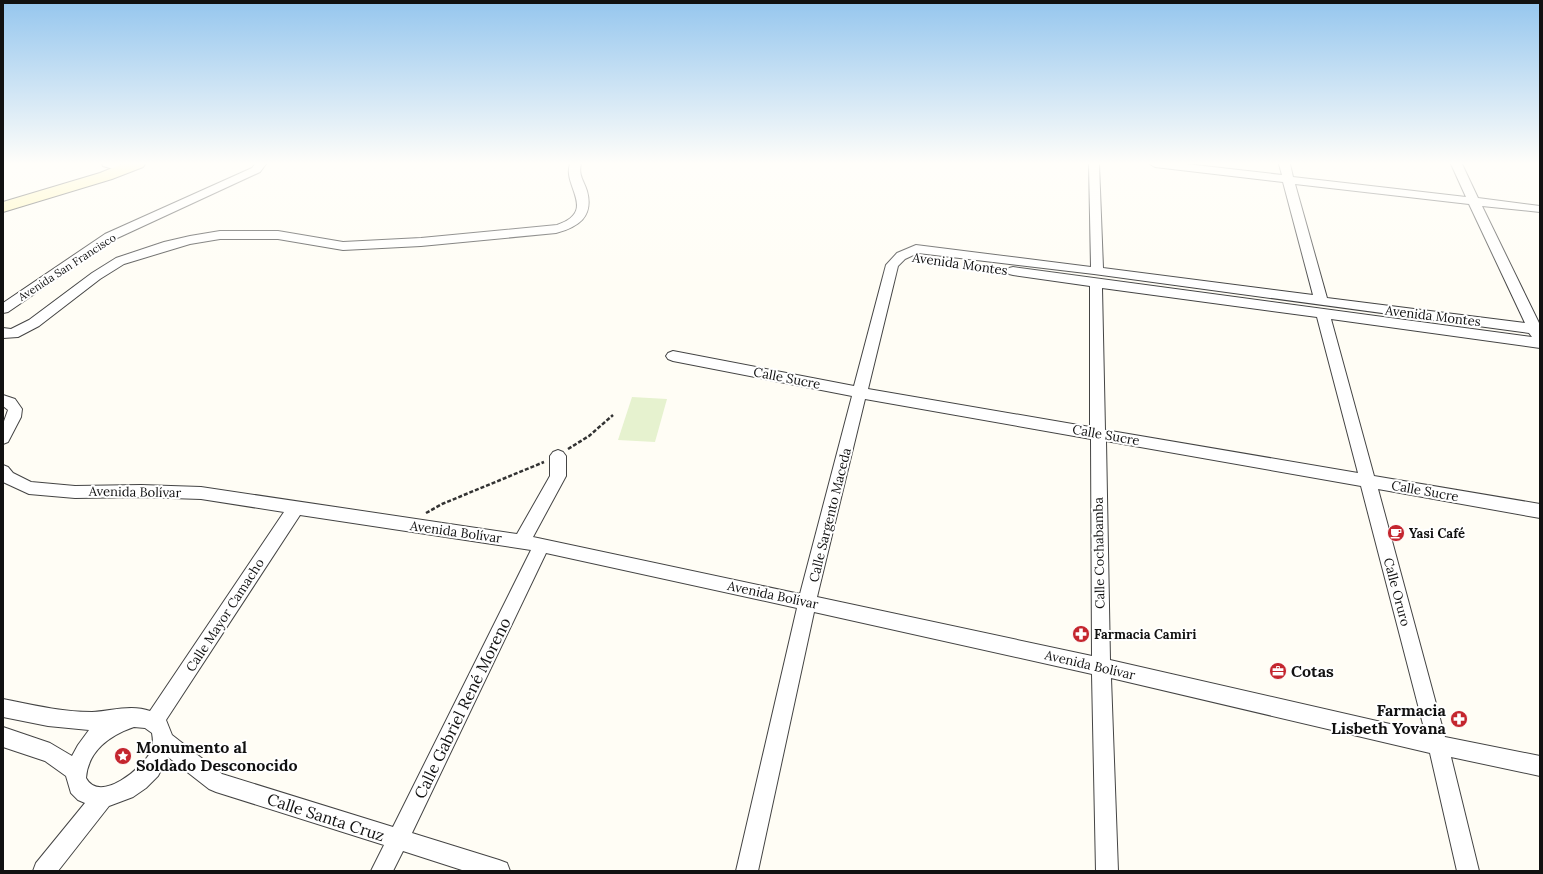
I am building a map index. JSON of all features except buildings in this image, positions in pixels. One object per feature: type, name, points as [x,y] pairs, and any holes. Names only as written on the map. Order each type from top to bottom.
[{"type":"street","name":"Avenida San Francisco","points":[[3,309],[108,237],[179,205]]},
{"type":"street","name":"Avenida San Francisco","points":[[3,333],[13,334],[34,323],[96,276],[120,261],[168,245],[190,240],[220,235],[246,234],[278,235],[343,246],[421,242],[556,229],[570,225],[576,221],[582,210],[582,205]]},
{"type":"street","name":"Calle Cochabamba","points":[[1095,205],[1101,668],[1107,871]]},
{"type":"street","name":"Calle Oruro","points":[[1294,205],[1438,745],[1468,871]]},
{"type":"street","points":[[1475,205],[1536,329],[1540,343]]},
{"type":"street","points":[[1505,205],[1540,209]]},
{"type":"street","name":"Avenida Montes","points":[[901,256],[917,256],[1096,277],[1322,307],[1536,329]]},
{"type":"street","name":"Calle Sargento Maceda","points":[[747,871],[807,602],[861,393],[889,272],[892,265],[901,256]]},
{"type":"street","name":"Avenida Montes","points":[[1322,307],[1540,343]]},
{"type":"street","name":"Calle Sucre","points":[[673,356],[861,393],[1540,511]]},
{"type":"street","points":[[3,400],[10,403],[15,409],[14,417],[3,438]]},
{"type":"street","points":[[522,541],[558,476],[558,456]]},
{"type":"street","name":"Avenida Bolívar","points":[[3,471],[7,477],[29,488],[75,492],[141,491],[201,494],[296,507],[410,526],[522,541],[807,602],[1438,745],[1540,766]]},
{"type":"street","name":"Calle Mayor Camacho","points":[[154,722],[296,507]]},
{"type":"street","name":"Calle Gabriel René Moreno","points":[[382,871],[542,545]]},
{"type":"street","points":[[3,708],[64,720],[92,721],[133,718],[145,718],[154,722],[161,729],[163,741],[160,756],[150,771],[136,784],[120,793],[103,797],[85,793],[80,787],[76,771],[81,757],[90,743],[103,731],[118,723],[133,718]]},
{"type":"street","points":[[3,736],[50,753],[76,771]]},
{"type":"street","name":"Calle Santa Cruz","points":[[163,741],[216,782],[499,871]]},
{"type":"street","points":[[44,871],[103,797]]},
{"type":"path","points":[[410,526],[422,515],[442,504],[558,456],[589,436],[613,416]]},
{"type":"green space","points":[[632,397],[667,399],[655,442],[618,440]]},
{"type":"place","name":"Yasi Café","points":[[1396,533]]},
{"type":"place","name":"Farmacia Camiri","points":[[1081,634]]},
{"type":"place","name":"Cotas","points":[[1278,671]]},
{"type":"place","name":"Farmacia Lisbeth Yovana","points":[[1459,719]]},
{"type":"place","name":"Monumento al Soldado Desconocido","points":[[123,756]]}]
